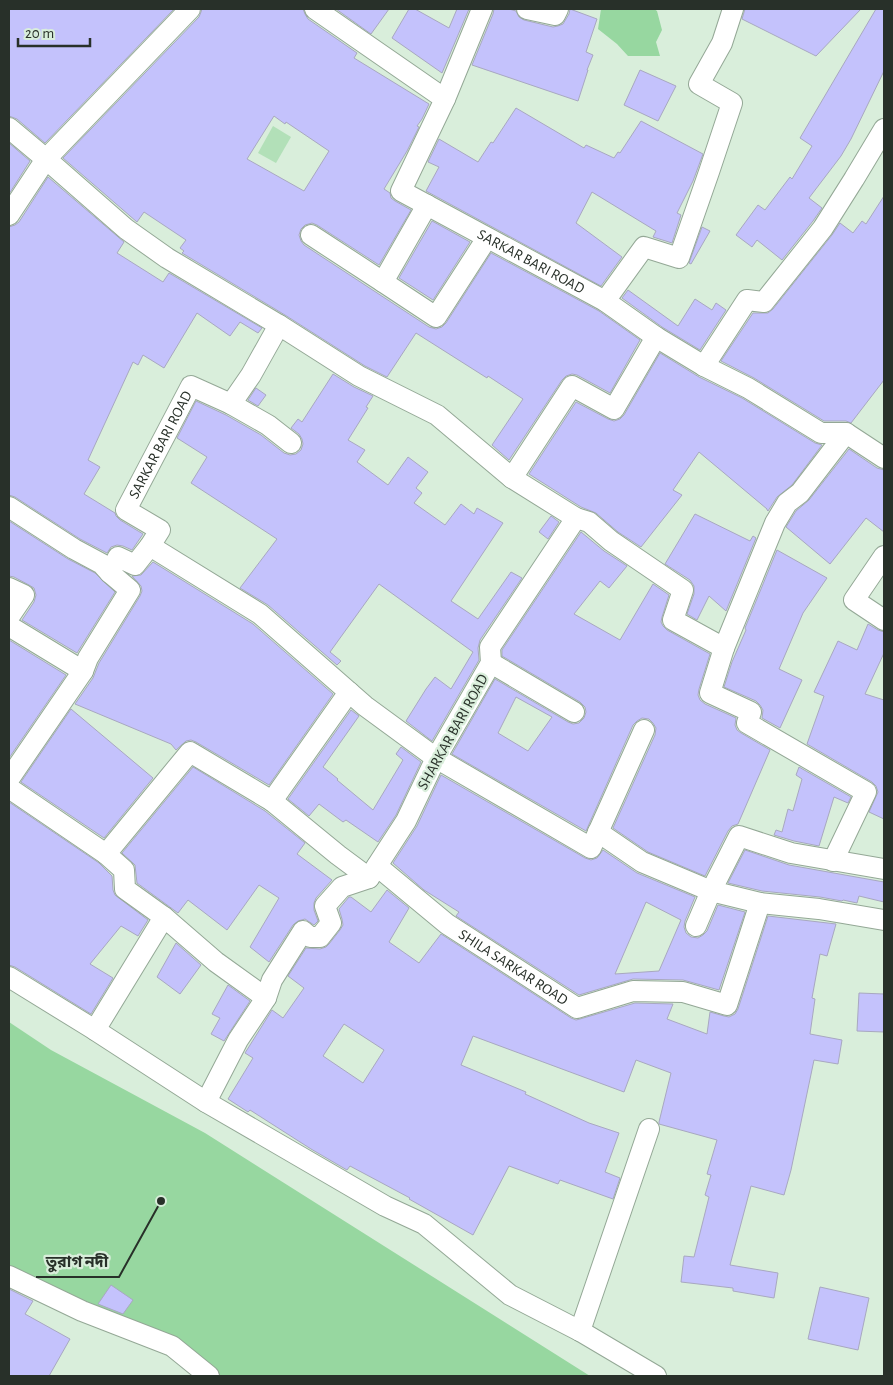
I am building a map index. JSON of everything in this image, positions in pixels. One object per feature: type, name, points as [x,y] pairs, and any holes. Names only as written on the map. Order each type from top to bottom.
[{"type":"street","points":[[315,9],[444,100],[482,9]]},
{"type":"street","points":[[527,9],[555,15],[558,9]]},
{"type":"street","points":[[605,301],[644,247],[679,258],[732,103],[699,84],[722,43],[732,9]]},
{"type":"street","points":[[9,215],[46,159],[187,10]]},
{"type":"street","name":"SARKAR BARI ROAD","points":[[444,100],[400,191],[605,301],[656,337],[704,366],[748,388],[821,433],[846,433]]},
{"type":"street","points":[[9,128],[126,229],[167,258],[279,325],[359,376],[437,415],[512,478],[576,518],[589,522],[611,541],[683,590],[672,620],[724,648]]},
{"type":"street","points":[[704,366],[747,300],[764,302],[823,228],[884,129]]},
{"type":"street","points":[[383,282],[427,205]]},
{"type":"street","points":[[311,235],[436,317],[488,238]]},
{"type":"street","points":[[279,325],[251,374],[231,404],[268,425],[291,444]]},
{"type":"street","points":[[512,478],[572,386],[614,409],[656,337]]},
{"type":"street","name":"SARKAR BARI ROAD","points":[[110,573],[118,557],[135,565],[160,530],[126,510],[191,386],[231,404]]},
{"type":"street","points":[[833,861],[866,792],[747,723],[751,712],[710,693],[724,648],[775,523],[786,503],[800,493],[846,433],[884,458]]},
{"type":"street","points":[[9,508],[74,549],[102,564],[130,590],[88,658],[83,671],[9,779]]},
{"type":"street","name":"SHARKAR BARI ROAD","points":[[373,872],[406,821],[436,758],[491,663],[490,647],[576,518]]},
{"type":"street","points":[[150,546],[260,614],[365,706],[436,758],[591,848],[644,730]]},
{"type":"street","points":[[884,556],[854,600],[884,620]]},
{"type":"street","points":[[9,588],[24,595],[9,617]]},
{"type":"street","points":[[9,626],[83,671]]},
{"type":"street","points":[[491,663],[574,712]]},
{"type":"street","points":[[272,801],[349,692]]},
{"type":"street","name":"SHILA SARKAR ROAD","points":[[106,854],[190,752],[272,801],[338,855],[373,872],[448,924],[577,1008],[633,991],[683,992],[727,1005],[760,903]]},
{"type":"street","points":[[9,788],[106,854],[124,870],[125,889],[164,917],[216,962],[266,998]]},
{"type":"street","points":[[598,832],[642,862],[711,891],[760,903],[819,909],[884,920]]},
{"type":"street","points":[[696,926],[711,891],[739,836],[791,853],[884,869]]},
{"type":"street","points":[[206,1102],[238,1040],[266,998],[272,980],[303,931],[310,937],[320,937],[331,923],[325,906],[342,888],[373,872]]},
{"type":"street","points":[[95,1030],[164,917]]},
{"type":"street","points":[[9,977],[206,1102],[385,1206],[424,1224],[510,1295],[580,1331],[656,1376]]},
{"type":"street","points":[[580,1331],[649,1129]]},
{"type":"street","points":[[9,1276],[82,1311],[172,1346],[209,1376]]},
{"type":"shaded area","points":[[601,9],[654,9],[657,11],[662,30],[656,42],[660,56],[628,56],[617,44],[598,29]]},
{"type":"shaded area","points":[[273,126],[291,137],[276,163],[258,153]]},
{"type":"shaded area","points":[[9,1022],[51,1050],[205,1133],[590,1376],[204,1376],[9,1269]]},
{"type":"building","points":[[9,9],[174,9],[45,143],[17,119],[9,116]]},
{"type":"building","points":[[202,9],[303,9],[308,19],[357,53],[354,58],[429,104],[417,126],[419,127],[407,151],[384,189],[390,193],[391,198],[411,210],[379,265],[312,223],[305,225],[301,229],[299,235],[304,245],[429,327],[436,329],[446,323],[491,253],[599,311],[640,340],[610,393],[577,375],[566,376],[509,460],[492,445],[523,399],[416,333],[387,377],[365,366],[182,253],[184,251],[180,248],[186,240],[144,212],[137,222],[63,158],[199,17]],"holes":[[[274,116],[285,124],[286,122],[329,151],[304,191],[247,159]]]},
{"type":"building","points":[[336,9],[389,9],[371,34]]},
{"type":"building","points":[[409,9],[415,9],[449,28],[457,9],[469,9],[442,73],[392,38]]},
{"type":"building","points":[[494,9],[516,11],[519,17],[524,20],[553,27],[563,24],[570,9],[597,19],[586,52],[593,55],[578,101],[472,65]]},
{"type":"building","points":[[745,9],[861,9],[816,56],[742,19]]},
{"type":"building","points":[[876,9],[884,9],[884,71],[841,156],[809,198],[822,208],[782,260],[757,240],[752,247],[736,235],[758,205],[765,210],[790,177],[792,179],[812,146],[800,138]]},
{"type":"building","points":[[640,70],[676,86],[658,121],[624,105]]},
{"type":"building","points":[[516,108],[584,148],[586,145],[614,158],[618,152],[620,153],[641,121],[703,154],[693,181],[677,213],[681,215],[672,243],[653,237],[656,231],[592,192],[576,223],[622,257],[601,286],[426,191],[439,167],[428,162],[439,139],[478,162]]},
{"type":"building","points":[[9,143],[30,161],[9,194]]},
{"type":"building","points":[[48,177],[124,242],[117,253],[163,282],[169,273],[262,328],[258,333],[240,322],[230,336],[197,313],[164,368],[143,355],[138,365],[133,362],[88,460],[100,467],[84,494],[115,513],[120,520],[143,534],[132,550],[117,545],[111,547],[107,553],[80,539],[9,495],[9,227],[19,222]]},
{"type":"building","points":[[884,196],[884,380],[851,423],[846,421],[824,421],[754,378],[721,361],[753,313],[768,313],[773,309],[840,223],[853,233],[862,221],[866,224]]},
{"type":"building","points":[[432,221],[470,242],[433,300],[399,278]]},
{"type":"building","points":[[702,227],[710,231],[691,264],[689,263]]},
{"type":"building","points":[[628,290],[678,326],[695,299],[712,310],[716,303],[726,310],[700,350],[662,327],[622,298]]},
{"type":"building","points":[[660,353],[699,377],[742,398],[815,443],[822,445],[792,485],[777,497],[768,511],[699,452],[673,490],[682,495],[641,547],[618,532],[596,513],[581,507],[529,474],[576,402],[608,419],[614,421],[620,419]]},
{"type":"building","points":[[333,374],[373,396],[366,407],[368,408],[348,440],[365,450],[357,462],[388,485],[408,457],[428,472],[416,488],[422,493],[414,503],[445,525],[461,504],[474,514],[477,508],[503,523],[451,601],[478,619],[511,572],[522,578],[480,640],[478,648],[479,660],[432,741],[406,721],[435,677],[451,689],[473,652],[379,584],[330,652],[341,661],[337,665],[268,605],[240,588],[277,539],[191,483],[207,457],[177,438],[196,401],[261,435],[284,453],[296,454],[301,450],[303,444],[299,434],[291,428],[298,419],[302,422]]},
{"type":"building","points":[[256,388],[266,395],[258,406],[248,400]]},
{"type":"building","points":[[849,449],[877,468],[884,470],[884,532],[866,518],[830,564],[786,527],[796,511],[809,500]]},
{"type":"building","points":[[695,514],[750,541],[753,536],[756,538],[726,611],[709,596],[697,620],[687,614],[694,594],[694,586],[690,580],[665,564]]},
{"type":"building","points":[[551,516],[559,522],[548,539],[539,532]]},
{"type":"building","points":[[9,521],[68,559],[95,573],[115,592],[77,653],[22,620],[34,602],[36,595],[34,588],[9,576]]},
{"type":"building","points":[[581,532],[604,551],[627,566],[609,588],[600,581],[574,614],[620,640],[653,584],[669,595],[661,622],[663,626],[710,654],[699,689],[698,695],[700,700],[736,718],[735,725],[737,730],[770,750],[738,824],[732,826],[728,831],[705,876],[648,852],[613,828],[655,735],[656,728],[649,719],[642,718],[633,725],[586,831],[452,754],[495,679],[568,722],[573,724],[579,723],[584,718],[585,707],[580,702],[502,656],[502,650]],"holes":[[[516,697],[552,717],[528,751],[498,733]]]},
{"type":"building","points":[[777,550],[827,578],[803,613],[779,669],[802,680],[780,728],[762,718],[763,710],[756,701],[724,687],[732,662],[746,630],[745,628]]},
{"type":"building","points":[[153,562],[253,624],[333,694],[269,785],[196,742],[186,741],[176,750],[171,744],[75,704],[93,678],[99,663],[140,596],[141,586],[132,576],[141,575]]},
{"type":"building","points":[[868,624],[884,632],[884,653],[865,694],[884,700],[884,819],[869,812],[878,792],[872,782],[807,744],[824,696],[814,692],[838,641],[857,650]]},
{"type":"building","points":[[9,640],[66,675],[9,758]]},
{"type":"building","points":[[71,709],[153,778],[104,838],[21,782]]},
{"type":"building","points":[[351,710],[359,716],[323,767],[373,810],[403,760],[396,754],[401,747],[421,762],[396,815],[378,842],[346,820],[343,822],[319,804],[309,816],[288,799]]},
{"type":"building","points":[[193,767],[265,811],[305,843],[297,854],[332,880],[316,898],[314,903],[314,910],[318,921],[314,925],[305,919],[293,925],[269,962],[250,947],[279,898],[259,885],[227,930],[188,900],[178,913],[137,883],[135,865],[122,853]]},
{"type":"building","points":[[799,767],[851,797],[848,803],[834,797],[819,846],[774,835],[776,830],[782,832],[788,809],[793,811],[802,779],[796,775]]},
{"type":"building","points":[[441,775],[585,858],[591,860],[597,858],[603,850],[637,873],[695,897],[684,927],[686,933],[691,937],[698,938],[707,931],[718,905],[745,912],[719,990],[683,980],[633,979],[579,995],[456,916],[459,912],[424,890],[393,863],[417,826]],"holes":[[[646,902],[681,920],[659,971],[615,974]]]},
{"type":"building","points":[[9,802],[99,863],[112,876],[115,895],[148,920],[138,936],[121,926],[90,964],[113,978],[91,1014],[9,965]]},
{"type":"building","points":[[745,850],[789,865],[884,882],[884,902],[859,896],[857,903],[762,891],[728,883]]},
{"type":"building","points":[[387,890],[409,908],[389,942],[419,963],[441,934],[576,1020],[635,1003],[673,1004],[667,1019],[707,1034],[710,1012],[729,1017],[735,1014],[738,1009],[768,916],[836,924],[827,956],[820,954],[812,998],[815,999],[810,1034],[842,1040],[838,1064],[814,1060],[784,1195],[751,1186],[730,1265],[778,1273],[774,1298],[733,1291],[733,1288],[681,1282],[684,1256],[694,1257],[709,1197],[705,1195],[711,1175],[707,1174],[717,1140],[659,1124],[671,1073],[636,1060],[624,1092],[473,1036],[461,1065],[526,1092],[525,1094],[589,1123],[619,1133],[605,1172],[620,1178],[613,1199],[560,1180],[558,1184],[509,1166],[473,1235],[350,1166],[347,1170],[250,1110],[248,1112],[228,1099],[253,1058],[245,1053],[272,1010],[283,1018],[304,988],[288,976],[306,948],[320,949],[329,944],[343,925],[339,909],[349,897],[371,912]],"holes":[[[344,1024],[384,1050],[363,1083],[323,1056]]]},
{"type":"building","points":[[176,943],[201,965],[180,994],[157,977]]},
{"type":"building","points":[[228,985],[250,1001],[224,1041],[211,1034],[220,1018],[212,1014]]},
{"type":"building","points":[[859,993],[884,994],[884,1032],[857,1031]]},
{"type":"building","points":[[111,1285],[133,1300],[123,1314],[98,1304]]},
{"type":"building","points":[[820,1287],[869,1298],[858,1350],[808,1339]]},
{"type":"building","points":[[9,1289],[33,1301],[25,1314],[70,1339],[49,1376],[9,1376]]},
{"type":"place","name":"তুরাগ নদী","points":[[161,1201]]}]
